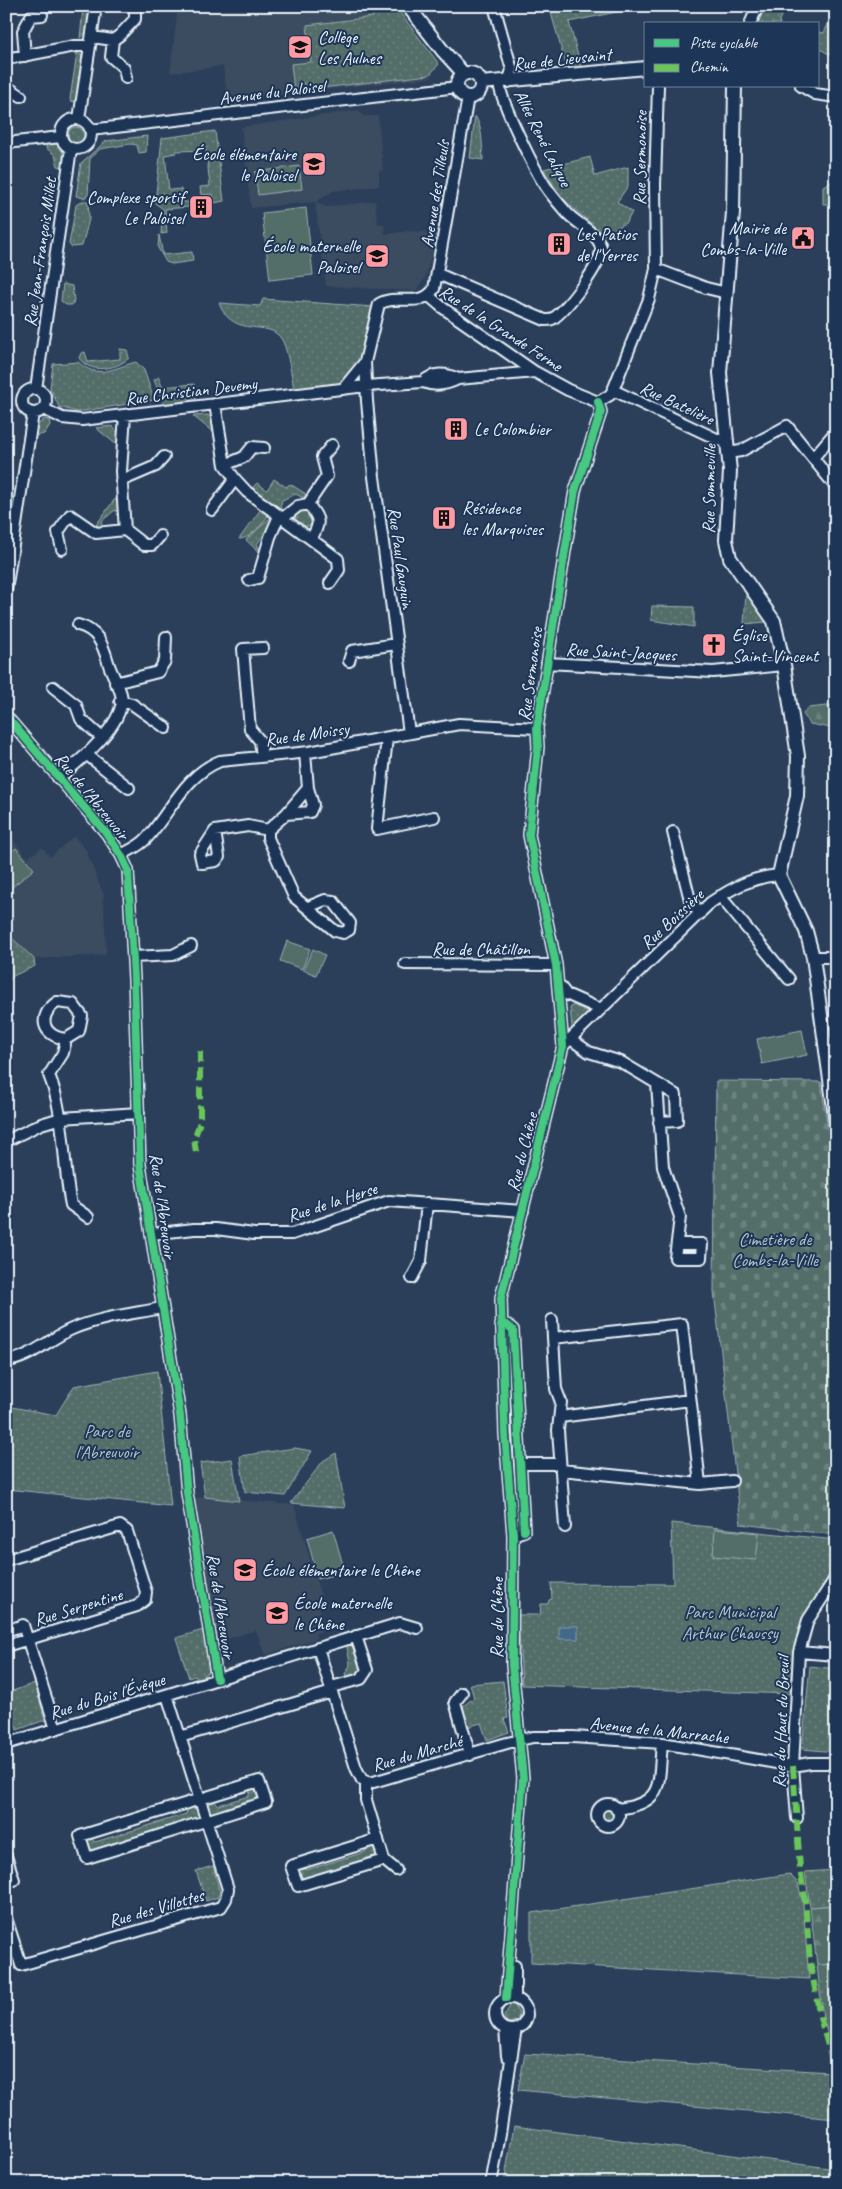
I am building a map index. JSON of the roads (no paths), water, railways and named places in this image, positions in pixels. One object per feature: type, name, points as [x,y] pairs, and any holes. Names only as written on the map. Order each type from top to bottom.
[{"type":"main road","points":[[408,6],[443,51],[464,74]]},
{"type":"main road","name":"Rue de Lieusaint","points":[[481,82],[503,82],[644,68]]},
{"type":"main road","points":[[464,74],[475,74],[481,82],[478,93],[468,97],[461,94],[458,87],[459,79],[464,74]]},
{"type":"main road","name":"Rue Sommeville","points":[[735,88],[733,212],[720,373],[730,471],[726,540],[728,552],[774,621],[784,665],[798,756],[797,796],[779,875]]},
{"type":"main road","points":[[779,875],[806,931],[813,957],[836,1123]]},
{"type":"street","points":[[79,119],[96,6]]},
{"type":"street","points":[[6,59],[75,46],[91,41],[113,40],[120,36],[135,18],[135,6]]},
{"type":"street","points":[[494,6],[512,70],[503,82]]},
{"type":"street","points":[[751,22],[758,6]]},
{"type":"street","points":[[25,56],[23,31],[31,16],[42,15]]},
{"type":"street","points":[[113,40],[111,57],[124,68],[126,78]]},
{"type":"street","name":"Allée René Lalique","points":[[438,274],[545,320],[554,319],[591,274],[601,255],[601,248],[597,240],[568,214],[545,186],[510,113],[503,82]]},
{"type":"street","points":[[6,86],[21,96]]},
{"type":"street","name":"Avenue du Paloisel","points":[[90,130],[458,87]]},
{"type":"street","name":"Rue Sermonoise","points":[[559,985],[529,836],[538,747],[537,728],[575,491],[601,412],[598,402],[610,395],[613,390],[649,299],[656,269],[655,186],[658,88]]},
{"type":"street","points":[[804,88],[815,94],[836,97]]},
{"type":"street","name":"Avenue des Tilleuls","points":[[429,296],[434,289],[438,274],[468,97]]},
{"type":"street","points":[[79,119],[85,122],[90,130],[90,139],[85,147],[71,149],[64,144],[61,137],[65,123],[79,119]]},
{"type":"street","points":[[6,143],[61,137]]},
{"type":"street","name":"Rue Jean-François Millet","points":[[36,389],[71,149]]},
{"type":"street","points":[[656,269],[706,288],[727,293]]},
{"type":"street","name":"Rue de la Grande Ferme","points":[[366,386],[365,362],[378,304],[387,299],[415,301],[429,296],[443,308],[535,372],[568,390],[598,402]]},
{"type":"street","points":[[344,389],[365,362]]},
{"type":"street","name":"Rue Christian Devemy","points":[[44,409],[62,418],[82,420],[366,386],[422,382],[431,386],[450,383],[458,379],[535,372]]},
{"type":"street","name":"Rue Paul Gauguin","points":[[366,386],[374,477],[409,733]]},
{"type":"street","points":[[36,389],[43,392],[46,398],[44,409],[33,413],[26,410],[22,400],[29,390],[36,389]]},
{"type":"street","name":"Rue Batelière","points":[[613,390],[719,440],[728,447]]},
{"type":"street","points":[[215,404],[225,465],[247,492],[338,559],[339,570],[330,583]]},
{"type":"street","points":[[6,591],[9,557],[33,413]]},
{"type":"street","points":[[124,530],[122,481],[125,415]]},
{"type":"street","points":[[728,447],[740,451],[787,426],[836,487]]},
{"type":"street","points":[[813,458],[836,431]]},
{"type":"street","points":[[249,580],[258,578],[270,536],[281,517],[298,506],[308,504],[327,476],[322,457],[332,445]]},
{"type":"street","points":[[225,465],[244,457],[252,447],[264,448]]},
{"type":"street","points":[[122,481],[156,466],[164,457]]},
{"type":"street","points":[[212,510],[235,479]]},
{"type":"street","points":[[308,504],[317,515],[318,527],[311,539]]},
{"type":"street","points":[[62,549],[58,532],[70,516],[96,533],[124,530],[144,545],[152,546],[160,536]]},
{"type":"street","points":[[58,778],[102,738],[118,717],[121,695],[102,640],[85,627],[78,625]]},
{"type":"street","points":[[116,683],[158,672],[166,661],[166,637]]},
{"type":"street","points":[[349,661],[352,651],[396,644]]},
{"type":"street","points":[[262,756],[260,741],[250,729],[243,649],[263,648]]},
{"type":"street","name":"Rue Saint-Jacques","points":[[547,663],[732,672],[784,665]]},
{"type":"street","points":[[53,687],[76,705],[81,719],[102,738]]},
{"type":"street","points":[[120,701],[132,704],[166,728]]},
{"type":"street","name":"Rue de l'Abreuvoir","points":[[6,716],[106,834],[121,855],[128,870],[140,1165],[180,1415],[187,1493],[218,1678]]},
{"type":"street","name":"Rue de Moissy","points":[[121,855],[146,839],[195,775],[207,766],[220,760],[305,752],[459,724],[537,728]]},
{"type":"street","points":[[387,738],[377,829],[434,817]]},
{"type":"street","points":[[286,814],[310,812],[314,805],[308,788],[305,752]]},
{"type":"street","points":[[86,754],[129,788]]},
{"type":"street","points":[[308,788],[286,814],[268,830],[268,838],[294,897],[308,907]]},
{"type":"street","points":[[215,831],[248,826],[268,830]]},
{"type":"street","points":[[673,832],[690,900],[700,914]]},
{"type":"street","name":"Rue Boissière","points":[[568,1043],[600,1009],[720,896],[733,887],[756,878],[779,875]]},
{"type":"street","points":[[720,896],[789,979]]},
{"type":"street","points":[[133,957],[173,955],[191,946]]},
{"type":"street","points":[[813,957],[836,958]]},
{"type":"street","name":"Rue de Châtillon","points":[[405,964],[556,965]]},
{"type":"street","points":[[559,985],[566,994],[600,1009]]},
{"type":"street","name":"Rue du Chêne","points":[[511,1998],[514,1910],[523,1778],[512,1665],[513,1535],[501,1298],[522,1211],[568,1043],[559,985]]},
{"type":"street","points":[[66,1040],[63,1053],[49,1075],[57,1096],[61,1118],[66,1179],[71,1205],[88,1216]]},
{"type":"street","points":[[568,1043],[621,1062],[676,1095],[677,1121],[659,1122]]},
{"type":"street","points":[[657,1084],[662,1167],[680,1216],[677,1244]]},
{"type":"street","points":[[6,1141],[42,1124],[61,1118],[139,1113]]},
{"type":"street","name":"Rue de la Herse","points":[[151,1234],[209,1229],[254,1234],[292,1234],[389,1201],[522,1211]]},
{"type":"street","points":[[412,1278],[421,1261],[427,1203]]},
{"type":"street","points":[[6,1361],[20,1358],[69,1330],[86,1323],[162,1308]]},
{"type":"street","points":[[552,1320],[556,1389],[561,1402],[558,1430],[565,1527]]},
{"type":"street","points":[[553,1338],[682,1324],[700,1484]]},
{"type":"street","points":[[501,1325],[508,1325],[513,1330],[524,1531],[513,1535]]},
{"type":"street","points":[[560,1417],[690,1400]]},
{"type":"street","points":[[520,1464],[700,1484],[732,1480]]},
{"type":"street","name":"Rue Serpentine","points":[[6,1560],[120,1526],[127,1531],[146,1592],[144,1600],[137,1606],[6,1646]]},
{"type":"street","name":"Rue du Haut du Breuil","points":[[797,1818],[793,1766],[799,1652],[808,1620],[836,1577]]},
{"type":"street","name":"Rue du Bois l'Évêque","points":[[6,1744],[400,1623],[417,1628]]},
{"type":"street","name":"Rue Serpentine","points":[[6,1630],[23,1625],[56,1729]]},
{"type":"street","points":[[180,1737],[332,1690],[360,1679],[367,1670],[356,1636]]},
{"type":"street","name":"Rue du Marché","points":[[318,1648],[356,1768],[359,1776],[366,1782],[380,1782],[520,1740]]},
{"type":"street","points":[[799,1652],[836,1656]]},
{"type":"street","points":[[462,1693],[455,1702],[470,1754]]},
{"type":"street","name":"Rue des Villottes","points":[[6,1918],[21,1965],[221,1907],[226,1899],[228,1889],[167,1695]]},
{"type":"street","name":"Avenue de la Marrache","points":[[520,1740],[533,1737],[573,1737],[662,1743],[793,1766],[810,1763],[836,1763]]},
{"type":"street","points":[[616,1809],[631,1808],[649,1801],[658,1787],[662,1743]]},
{"type":"street","points":[[259,1781],[266,1802],[206,1821],[87,1858],[80,1836],[259,1781]]},
{"type":"street","points":[[366,1782],[366,1800],[384,1860],[396,1870]]},
{"type":"street","points":[[378,1839],[291,1866],[298,1886],[384,1860]]},
{"type":"street","points":[[6,1856],[14,1880],[6,1883]]},
{"type":"street","points":[[511,1998],[524,2004],[527,2013],[524,2023],[516,2029],[505,2029],[497,2023],[494,2013],[498,2004],[511,1998]]},
{"type":"street","points":[[505,2029],[508,2070]]},
{"type":"street","points":[[491,2183],[501,2134],[508,2070],[516,2029]]},
{"type":"place","name":"Collège Les Aulnes","points":[[300,47]]},
{"type":"place","name":"École élémentaire le Paloisel","points":[[314,164]]},
{"type":"place","name":"Complexe sportif Le Paloisel","points":[[201,207]]},
{"type":"place","name":"Mairie de Combs-la-Ville","points":[[803,238]]},
{"type":"place","name":"Les Patios de l'Yerres","points":[[559,244]]},
{"type":"place","name":"École maternelle Paloisel","points":[[377,256]]},
{"type":"place","name":"Le Colombier","points":[[456,429]]},
{"type":"place","name":"Résidence les Marquises","points":[[444,518]]},
{"type":"place","name":"Église Saint-Vincent","points":[[714,645]]},
{"type":"place","name":"École élémentaire le Chêne","points":[[245,1570]]},
{"type":"place","name":"École maternelle le Chêne","points":[[277,1613]]},
{"type":"park label","name":"Cimetière de Combs-la-Ville","points":[[775,1249]]},
{"type":"park label","name":"Parc de l'Abreuvoir","points":[[107,1441]]},
{"type":"park label","name":"Parc Municipal Arthur Chaussy","points":[[730,1622]]}]
